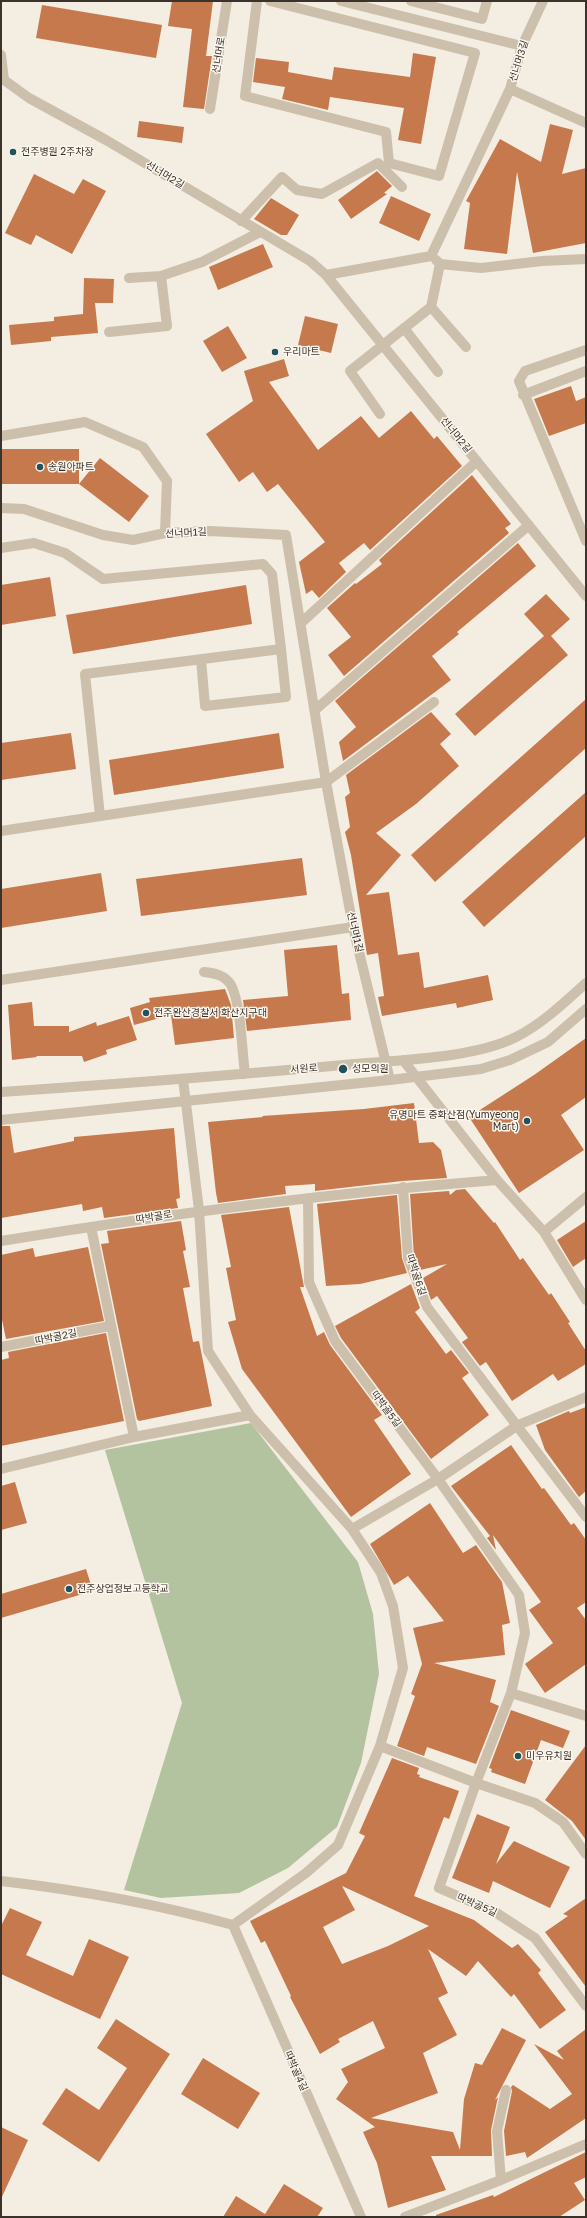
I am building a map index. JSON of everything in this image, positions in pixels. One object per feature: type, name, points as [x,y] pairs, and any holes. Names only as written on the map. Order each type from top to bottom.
[{"type":"street","name":"선너머로","points":[[210,109],[227,1]]},
{"type":"street","points":[[257,1],[245,96],[386,132],[389,163],[439,176],[474,53],[270,1]]},
{"type":"street","points":[[341,1],[522,46]]},
{"type":"street","points":[[411,1],[482,19],[487,1]]},
{"type":"street","name":"선너머3길","points":[[543,1],[522,46],[510,89],[586,123]]},
{"type":"street","points":[[1,56],[2,80]]},
{"type":"street","name":"선너머2길","points":[[2,80],[30,98],[106,140],[310,261],[326,275],[586,596]]},
{"type":"street","points":[[431,256],[510,89]]},
{"type":"street","points":[[241,221],[282,177],[297,190],[322,194],[378,163],[402,187]]},
{"type":"street","points":[[129,278],[161,276],[202,262],[260,232]]},
{"type":"street","points":[[431,256],[440,264],[481,268],[542,261],[586,259]]},
{"type":"street","points":[[326,275],[431,256]]},
{"type":"street","points":[[380,414],[350,371],[431,307],[440,264]]},
{"type":"street","points":[[109,332],[167,326],[161,276]]},
{"type":"street","points":[[431,307],[466,347]]},
{"type":"street","points":[[404,328],[438,372]]},
{"type":"street","points":[[586,350],[525,371],[519,381],[523,395],[586,541]]},
{"type":"street","points":[[523,395],[586,371]]},
{"type":"street","points":[[1,436],[85,422],[143,447],[166,482],[165,533]]},
{"type":"street","points":[[301,623],[477,461]]},
{"type":"street","name":"선너머1길","points":[[1,508],[24,509],[103,535],[133,540],[165,533],[210,531],[286,535],[326,782],[353,927],[390,1080]]},
{"type":"street","points":[[315,710],[529,525]]},
{"type":"street","points":[[1,548],[34,543],[65,553],[103,579],[263,564],[272,574],[286,697],[205,706],[201,659]]},
{"type":"street","points":[[100,816],[85,674],[281,649]]},
{"type":"street","points":[[1,831],[326,782],[434,702]]},
{"type":"street","points":[[1,980],[353,927]]},
{"type":"street","points":[[204,972],[217,973],[230,984],[236,1007],[245,1074]]},
{"type":"street","name":"서원로","points":[[1,1092],[183,1079],[403,1060],[471,1050],[516,1037],[540,1022],[586,983]]},
{"type":"street","name":"서원로","points":[[1,1120],[186,1102],[481,1069],[510,1060],[548,1042],[586,1009]]},
{"type":"street","points":[[403,1060],[497,1180],[544,1232],[586,1300]]},
{"type":"street","points":[[1,1881],[44,1886],[183,1912],[233,1925],[306,1873],[338,1845],[380,1746],[403,1668],[393,1606],[381,1573],[352,1530],[250,1415],[208,1351],[199,1210],[183,1079]]},
{"type":"street","points":[[308,1198],[403,1187],[497,1180]]},
{"type":"street","name":"따박골6길","points":[[403,1187],[408,1258],[427,1307],[518,1425],[586,1517]]},
{"type":"street","points":[[544,1232],[586,1197]]},
{"type":"street","name":"따박골로","points":[[1,1241],[199,1210],[308,1198]]},
{"type":"street","name":"따박골5길","points":[[308,1198],[310,1282],[335,1341],[438,1480],[519,1595],[525,1633],[511,1693],[476,1783],[439,1888],[495,1912],[535,1938],[586,2006]]},
{"type":"street","points":[[91,1227],[110,1326],[134,1437]]},
{"type":"street","name":"따박골2길","points":[[1,1348],[110,1326]]},
{"type":"street","points":[[352,1530],[438,1480],[518,1425],[586,1397]]},
{"type":"street","points":[[1,1468],[134,1437],[250,1415]]},
{"type":"street","points":[[511,1693],[586,1716]]},
{"type":"street","points":[[380,1746],[476,1783],[535,1803],[563,1822],[586,1854]]},
{"type":"street","name":"따박골4길","points":[[233,1925],[361,2217]]},
{"type":"street","points":[[501,2180],[497,2131],[506,2090]]},
{"type":"street","points":[[405,2217],[501,2180],[586,2144]]},
{"type":"green space","points":[[251,1423],[358,1562],[373,1614],[379,1674],[361,1763],[337,1827],[288,1868],[239,1893],[161,1898],[124,1890],[182,1703],[105,1450]]},
{"type":"building","points":[[172,1],[213,1],[206,56],[212,56],[204,109],[183,107],[192,29],[168,26]]},
{"type":"building","points":[[42,5],[162,25],[156,58],[36,38]]},
{"type":"building","points":[[413,53],[436,57],[421,144],[398,140],[404,108],[330,97],[328,110],[282,99],[285,87],[253,82],[256,58],[289,62],[288,72],[332,80],[334,67],[410,77]]},
{"type":"building","points":[[139,121],[184,127],[182,143],[137,137]]},
{"type":"building","points":[[550,124],[573,130],[562,174],[586,168],[586,243],[533,253],[517,172],[507,254],[464,249],[470,203],[466,201],[500,139],[541,162]]},
{"type":"building","points":[[377,171],[392,186],[384,193],[387,194],[351,219],[338,200]]},
{"type":"building","points":[[34,174],[74,194],[83,179],[106,191],[72,254],[36,235],[31,245],[5,233]]},
{"type":"building","points":[[391,196],[431,214],[419,241],[379,223]]},
{"type":"building","points":[[271,198],[299,215],[287,235],[281,235],[254,219]]},
{"type":"building","points":[[263,244],[273,267],[218,290],[209,267]]},
{"type":"building","points":[[84,278],[114,279],[113,303],[95,303],[98,333],[51,337],[51,341],[11,345],[9,325],[54,321],[54,317],[83,314]]},
{"type":"building","points":[[305,316],[338,324],[331,353],[298,345]]},
{"type":"building","points":[[228,326],[247,358],[222,372],[203,341]]},
{"type":"building","points":[[284,359],[289,376],[269,382],[318,450],[361,416],[379,438],[411,411],[434,439],[437,436],[462,466],[370,550],[364,543],[339,563],[346,572],[319,598],[312,590],[306,594],[299,562],[325,542],[278,484],[267,492],[253,472],[239,482],[206,434],[253,401],[244,371]]},
{"type":"building","points":[[571,386],[576,401],[586,397],[586,423],[549,436],[534,399]]},
{"type":"building","name":"송원아파트","points":[[1,449],[79,449],[79,484],[1,484]]},
{"type":"building","name":"송원아파트","points":[[100,458],[149,496],[129,522],[79,484]]},
{"type":"building","points":[[472,475],[511,524],[505,528],[509,533],[344,676],[328,655],[351,637],[327,608],[355,583],[356,584],[382,564],[379,560]]},
{"type":"building","points":[[518,543],[536,566],[457,632],[459,634],[432,656],[451,680],[343,761],[339,742],[356,727],[335,701]]},
{"type":"building","points":[[50,577],[56,616],[1,625],[1,585]]},
{"type":"building","points":[[246,585],[252,624],[73,654],[66,615]]},
{"type":"building","points":[[546,594],[570,619],[551,636],[568,655],[475,736],[455,714],[544,636],[524,614]]},
{"type":"building","points":[[586,699],[586,748],[435,882],[411,855]]},
{"type":"building","points":[[431,712],[451,734],[440,744],[459,766],[416,804],[376,833],[401,855],[366,895],[389,892],[398,955],[419,952],[424,988],[488,975],[493,1000],[457,1008],[456,1003],[382,1016],[378,997],[384,996],[378,953],[367,955],[351,855],[345,832],[350,827],[345,797],[350,793],[346,775]]},
{"type":"building","points":[[71,733],[76,769],[1,780],[1,743]]},
{"type":"building","points":[[279,733],[284,768],[114,795],[109,760]]},
{"type":"building","points":[[586,792],[586,836],[484,927],[462,902]]},
{"type":"building","points":[[302,858],[307,895],[141,916],[136,879]]},
{"type":"building","points":[[101,873],[107,911],[1,928],[1,889]]},
{"type":"building","points":[[337,945],[342,994],[349,993],[351,1020],[247,1031],[243,1000],[288,996],[284,950]]},
{"type":"building","points":[[225,989],[231,1005],[234,1038],[175,1045],[171,1015],[134,1025],[130,1008],[150,1002],[149,998]]},
{"type":"building","points":[[32,1002],[34,1026],[69,1026],[69,1032],[96,1022],[97,1026],[129,1016],[137,1040],[106,1050],[107,1054],[84,1062],[82,1056],[36,1056],[37,1057],[12,1060],[8,1005]]},
{"type":"building","points":[[586,1038],[586,1097],[561,1115],[584,1150],[519,1193],[469,1117],[534,1075]]},
{"type":"building","points":[[414,1103],[419,1143],[433,1142],[441,1150],[447,1178],[402,1181],[315,1191],[315,1184],[285,1186],[286,1194],[218,1203],[208,1122],[263,1117],[262,1116],[364,1109]]},
{"type":"building","points":[[1,1126],[10,1126],[14,1153],[74,1141],[74,1137],[174,1128],[180,1198],[176,1199],[178,1208],[104,1218],[102,1207],[83,1211],[82,1204],[1,1218]]},
{"type":"building","points":[[465,1189],[494,1223],[495,1222],[520,1260],[523,1258],[549,1295],[551,1293],[570,1322],[568,1323],[586,1351],[586,1364],[558,1381],[553,1374],[512,1401],[486,1362],[480,1366],[462,1342],[468,1338],[437,1296],[431,1300],[423,1278],[447,1264],[420,1270],[414,1257],[410,1194],[449,1191],[450,1195],[456,1190]]},
{"type":"building","points":[[397,1195],[402,1258],[407,1273],[360,1284],[326,1286],[317,1204]]},
{"type":"building","points":[[289,1207],[304,1287],[300,1287],[317,1336],[324,1332],[330,1345],[382,1415],[374,1420],[411,1474],[351,1517],[242,1369],[228,1322],[236,1320],[226,1268],[231,1267],[221,1215]]},
{"type":"building","points":[[181,1221],[186,1250],[183,1251],[190,1287],[183,1288],[193,1342],[199,1341],[212,1406],[139,1421],[137,1419],[101,1244],[109,1243],[107,1231]]},
{"type":"building","points":[[586,1221],[586,1258],[573,1267],[557,1240]]},
{"type":"building","points":[[88,1247],[104,1321],[6,1339],[1,1315],[1,1255],[33,1248],[35,1257]]},
{"type":"building","points":[[411,1284],[420,1308],[415,1312],[446,1354],[451,1350],[469,1373],[462,1378],[489,1415],[431,1459],[341,1338],[335,1326]]},
{"type":"building","points":[[106,1333],[124,1421],[1,1446],[1,1360],[9,1358],[8,1352]]},
{"type":"building","points":[[586,1407],[586,1491],[579,1497],[545,1450],[536,1425],[569,1411],[570,1413]]},
{"type":"building","points":[[511,1445],[542,1489],[544,1488],[571,1525],[574,1523],[586,1540],[586,1602],[577,1608],[586,1620],[586,1664],[545,1693],[525,1664],[553,1643],[529,1610],[541,1602],[493,1535],[496,1550],[487,1538],[490,1536],[451,1486]]},
{"type":"building","points":[[15,1482],[27,1523],[1,1530],[1,1486]]},
{"type":"building","points":[[430,1503],[463,1553],[476,1545],[502,1582],[510,1623],[502,1625],[505,1655],[434,1663],[496,1680],[490,1702],[499,1706],[476,1764],[427,1747],[424,1756],[397,1746],[415,1696],[411,1694],[422,1664],[413,1628],[444,1621],[408,1576],[394,1585],[370,1544]]},
{"type":"building","points":[[86,1569],[93,1591],[1,1618],[1,1594]]},
{"type":"building","points":[[511,1710],[570,1731],[563,1748],[541,1740],[525,1784],[491,1772],[492,1769],[489,1768]]},
{"type":"building","points":[[586,1745],[586,1840],[572,1821],[545,1800]]},
{"type":"building","points":[[392,1758],[419,1768],[417,1774],[420,1775],[419,1777],[459,1791],[449,1819],[444,1817],[414,1896],[474,1920],[512,1948],[518,1944],[541,1970],[538,1973],[566,2010],[540,2029],[514,1994],[511,1997],[478,1961],[466,1976],[428,1949],[448,1993],[438,1998],[457,2035],[423,2053],[438,2093],[371,2118],[453,2132],[460,2150],[464,2099],[475,2063],[482,2065],[502,2028],[526,2040],[495,2100],[498,2097],[491,2130],[492,2156],[431,2156],[446,2190],[388,2208],[377,2163],[363,2132],[375,2127],[336,2099],[348,2082],[341,2069],[385,2048],[373,2021],[338,2039],[340,2042],[320,2054],[290,1997],[291,1996],[265,1941],[261,1943],[250,1921],[346,1873],[365,1836],[359,1833]],"holes":[[[342,1886],[429,1926],[388,1946],[342,1964],[323,1927],[355,1910]]]},
{"type":"building","points":[[477,1814],[510,1827],[496,1864],[514,1841],[570,1867],[550,1908],[493,1881],[489,1893],[452,1878]]},
{"type":"building","points":[[586,1898],[586,1987],[545,1932],[568,1916],[563,1914]]},
{"type":"building","points":[[10,1908],[42,1922],[26,1955],[73,1976],[89,1939],[129,1957],[100,2019],[1,1974],[1,1926]]},
{"type":"building","points":[[116,2019],[170,2054],[99,2162],[42,2124],[66,2088],[99,2110],[127,2068],[97,2048]]},
{"type":"building","points":[[586,2029],[586,2118],[527,2158],[525,2152],[506,2156],[504,2131],[512,2091],[511,2087],[513,2085],[550,2109],[572,2094],[534,2044],[564,2060],[557,2051]]},
{"type":"building","points":[[203,2058],[260,2093],[238,2129],[181,2094]]},
{"type":"building","points":[[1,2127],[28,2140],[1,2199]]},
{"type":"building","points":[[586,2152],[586,2177],[574,2183],[585,2200],[559,2217],[436,2217],[436,2215],[493,2195],[494,2197]]},
{"type":"building","points":[[284,2184],[323,2208],[317,2217],[223,2217],[236,2196],[265,2214]]},
{"type":"place","name":"전주병원 2주차장","points":[[13,152]]},
{"type":"place","name":"우리마트","points":[[275,352]]},
{"type":"place","name":"송원아파트","points":[[40,467]]},
{"type":"place","name":"전주완산경찰서 화산지구대","points":[[146,1013]]},
{"type":"place","name":"성모의원","points":[[343,1069]]},
{"type":"place","name":"유명마트 중화산점(Yumyeong Mart)","points":[[527,1121]]},
{"type":"place","name":"전주상업정보고등학교","points":[[69,1589]]},
{"type":"place","name":"미우유치원","points":[[518,1756]]}]
